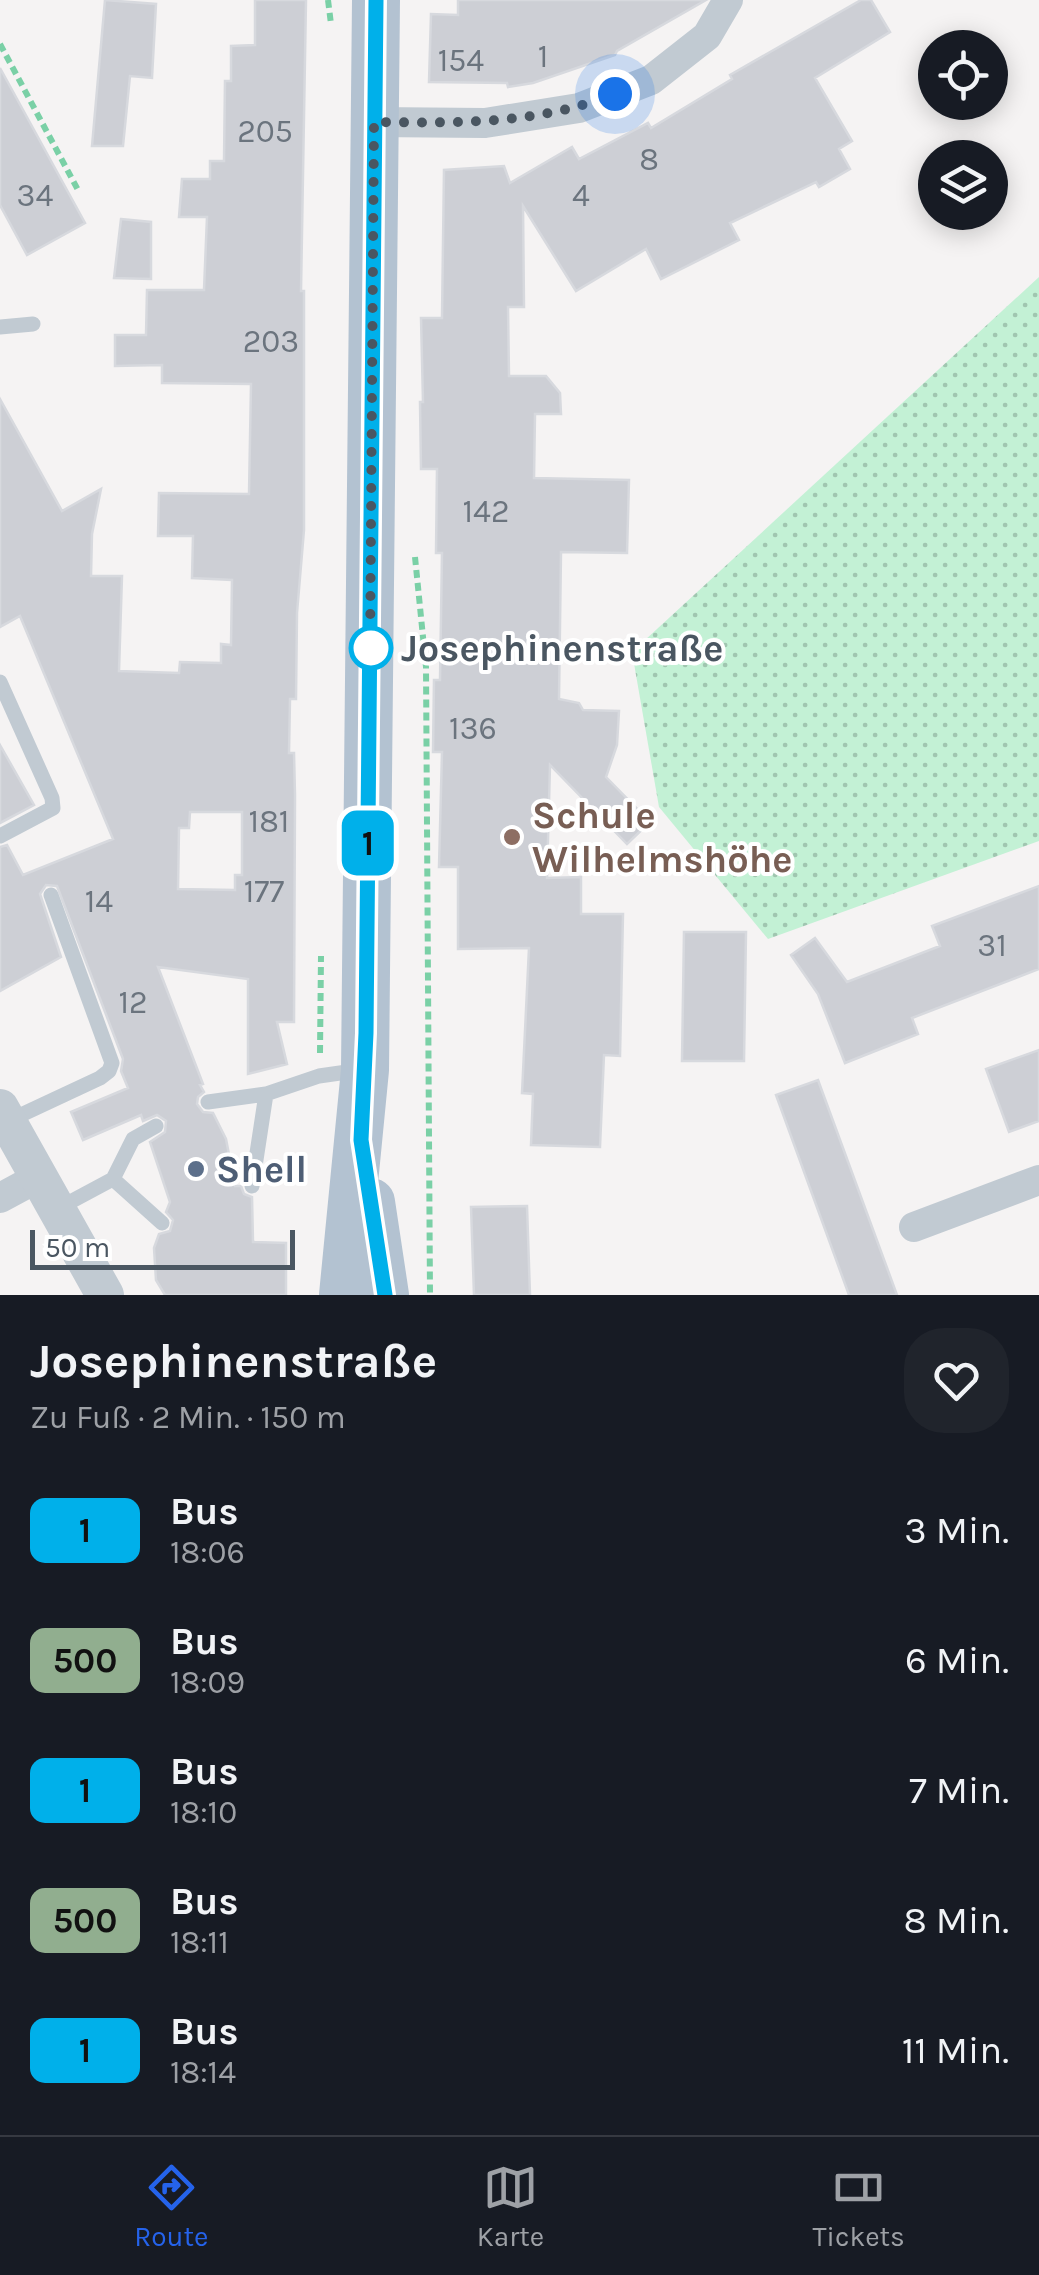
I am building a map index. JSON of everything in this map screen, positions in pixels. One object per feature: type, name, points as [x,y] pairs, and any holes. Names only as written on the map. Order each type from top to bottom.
[{"type":"main road","points":[[343,1295],[366,1070],[376,0]]},
{"type":"main road","points":[[361,1140],[385,1295]]},
{"type":"street","points":[[374,122],[486,123],[579,108],[651,80],[707,36],[728,0]]},
{"type":"street","points":[[4,1114],[105,1295]]},
{"type":"street","points":[[0,1198],[39,1176]]},
{"type":"street","points":[[914,1226],[1039,1180]]},
{"type":"lane","points":[[0,327],[33,324]]},
{"type":"lane","points":[[0,682],[53,808],[0,836]]},
{"type":"lane","points":[[4,1114],[100,1078],[112,1063],[51,895]]},
{"type":"lane","points":[[208,1102],[266,1094],[319,1076],[366,1070]]},
{"type":"lane","points":[[252,1186],[266,1094]]},
{"type":"lane","points":[[58,1209],[113,1179],[133,1138],[156,1126]]},
{"type":"lane","points":[[113,1179],[162,1223]]},
{"type":"path","points":[[0,44],[78,190]]},
{"type":"path","points":[[414,551],[426,667],[430,1295]]},
{"type":"green space","points":[[1039,277],[1039,841],[768,939],[659,807],[632,652]]},
{"type":"building","points":[[105,0],[156,4],[152,78],[130,76],[123,146],[92,146]]},
{"type":"building","points":[[255,0],[306,0],[301,291],[304,530],[297,613],[296,699],[290,699],[289,753],[294,753],[295,795],[294,1022],[277,1022],[287,1064],[248,1074],[248,979],[158,967],[203,1084],[200,1085],[204,1092],[197,1104],[203,1112],[213,1113],[226,1139],[235,1186],[241,1186],[244,1194],[252,1197],[253,1242],[286,1243],[286,1295],[165,1295],[156,1280],[154,1248],[159,1234],[170,1231],[173,1220],[166,1212],[170,1202],[150,1142],[165,1132],[166,1121],[157,1115],[143,1121],[141,1115],[83,1140],[71,1112],[128,1088],[121,1071],[123,1059],[57,886],[46,885],[40,894],[61,957],[0,991],[0,847],[7,845],[23,875],[113,839],[20,616],[0,627],[0,399],[62,511],[101,489],[92,534],[91,576],[122,576],[119,671],[179,673],[180,662],[221,663],[221,644],[231,645],[232,580],[192,578],[193,536],[158,536],[159,493],[249,494],[251,384],[162,383],[162,365],[115,366],[115,335],[146,335],[147,290],[204,290],[207,217],[179,217],[182,179],[210,179],[210,161],[224,161],[225,81],[231,81],[231,46],[255,45]],"holes":[[[190,812],[242,812],[242,875],[235,875],[235,890],[178,889],[179,828],[189,828]]]},
{"type":"building","points":[[458,0],[706,0],[615,55],[533,83],[508,87],[507,83],[429,82],[431,14],[458,15]]},
{"type":"building","points":[[861,0],[871,0],[890,32],[815,78],[852,141],[839,149],[850,169],[819,187],[816,182],[730,223],[739,240],[661,279],[646,249],[576,291],[523,206],[524,307],[508,307],[509,376],[546,376],[560,393],[561,414],[535,414],[534,478],[629,480],[627,553],[561,552],[559,699],[579,703],[583,710],[619,711],[617,745],[606,777],[650,822],[627,844],[550,765],[547,878],[581,877],[581,914],[623,914],[620,1056],[604,1055],[600,1147],[531,1145],[533,1094],[522,1093],[529,948],[458,949],[458,867],[439,867],[442,752],[433,752],[434,680],[440,680],[442,553],[436,553],[437,469],[421,469],[420,402],[421,318],[442,318],[444,170],[504,166],[510,183],[572,147],[579,159],[648,123],[651,128],[732,79],[730,75]]},
{"type":"building","points":[[0,68],[85,223],[27,255],[0,205]]},
{"type":"building","points":[[121,219],[151,222],[151,279],[114,278]]},
{"type":"building","points":[[0,745],[34,805],[0,823]]},
{"type":"building","points":[[1039,886],[1039,969],[912,1018],[918,1034],[845,1063],[818,994],[791,955],[815,938],[847,982],[940,946],[932,926]]},
{"type":"building","points":[[684,932],[746,932],[744,1061],[682,1061]]},
{"type":"building","points":[[1039,1050],[1039,1121],[1009,1132],[986,1069]]},
{"type":"building","points":[[818,1080],[897,1295],[849,1295],[776,1095]]},
{"type":"building","points":[[527,1206],[530,1295],[474,1295],[471,1207]]},
{"type":"bus line","name":"1","points":[[376,0],[366,1070],[361,1140],[385,1295]]},
{"type":"place","name":"Josephinenstraße","points":[[371,648]]},
{"type":"place","name":"Schule Wilhelmshöhe","points":[[512,837]]},
{"type":"place","name":"Shell","points":[[196,1169]]},
{"type":"route","points":[[371,648],[370,658],[374,122],[486,123],[579,108],[615,94]]}]
